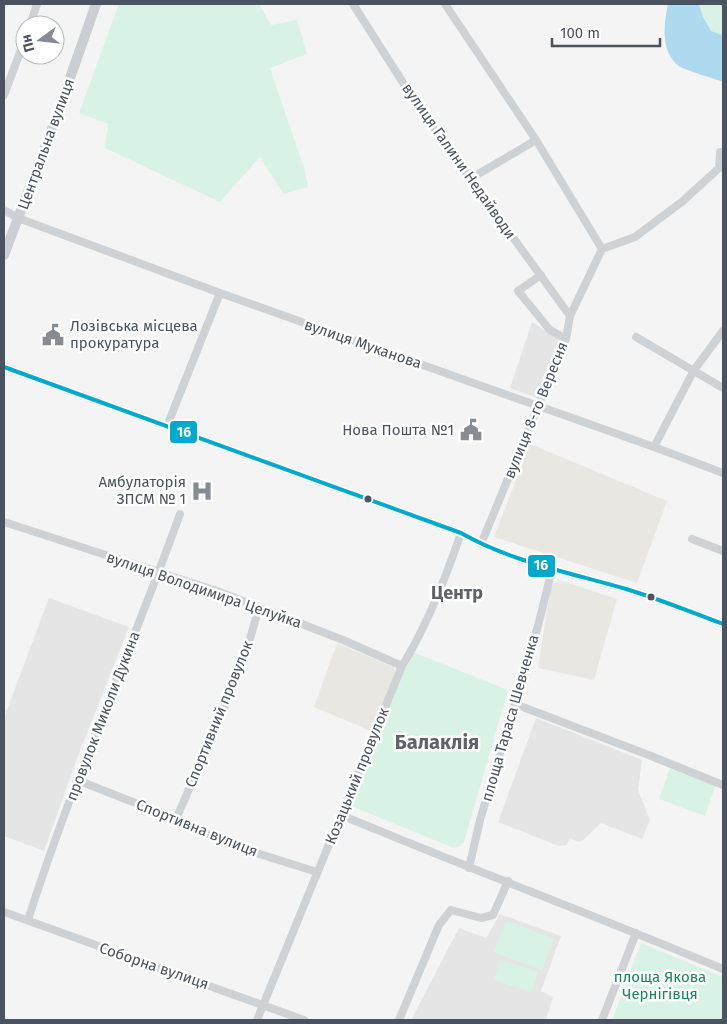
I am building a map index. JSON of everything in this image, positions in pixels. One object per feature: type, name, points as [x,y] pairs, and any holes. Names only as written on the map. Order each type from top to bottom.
[{"type":"main road","name":"Центральна вулиця","points":[[4,255],[96,4]]},
{"type":"street","name":"вулиця Галини Недайводи","points":[[353,4],[419,108],[570,316]]},
{"type":"street","points":[[445,4],[536,140],[602,249],[635,237],[683,201],[719,168],[720,152]]},
{"type":"street","points":[[4,95],[15,65]]},
{"type":"street","points":[[470,179],[536,140]]},
{"type":"street","name":"вулиця Муканова","points":[[4,210],[18,218],[220,294],[538,405],[723,474]]},
{"type":"street","name":"вулиця 8-го Вересня","points":[[482,544],[566,339],[570,316],[602,249]]},
{"type":"street","points":[[541,275],[518,291],[550,330],[566,339]]},
{"type":"street","points":[[167,426],[220,294]]},
{"type":"street","points":[[654,447],[694,370],[723,330]]},
{"type":"street","points":[[636,337],[723,388]]},
{"type":"street","points":[[4,367],[461,533],[482,544],[552,569],[628,590],[723,623]]},
{"type":"street","name":"провулок Миколи Дукина","points":[[28,920],[46,864],[77,780],[180,514]]},
{"type":"street","name":"вулиця Володимира Целуйка","points":[[4,522],[217,591],[343,640],[402,666]]},
{"type":"street","name":"Козацький провулок","points":[[257,1020],[402,666],[412,650],[442,584],[461,533]]},
{"type":"street","points":[[692,539],[723,551]]},
{"type":"street","name":"площа Тараса Шевченка","points":[[469,868],[480,820],[538,626],[552,569]]},
{"type":"street","name":"Спортивний провулок","points":[[176,819],[222,716],[244,660],[259,607]]},
{"type":"street","points":[[515,704],[723,784]]},
{"type":"street","name":"Спортивна вулиця","points":[[77,780],[176,819],[231,844],[317,872]]},
{"type":"street","points":[[341,815],[469,868],[508,881],[723,968]]},
{"type":"street","points":[[399,1020],[439,925],[451,910],[481,918],[493,915],[508,881]]},
{"type":"street","name":"Соборна вулиця","points":[[4,912],[304,1020]]},
{"type":"street","points":[[602,1020],[636,932]]},
{"type":"shaded area","points":[[532,322],[560,340],[537,398],[510,388]]},
{"type":"shaded area","points":[[530,444],[667,501],[637,583],[494,537]]},
{"type":"shaded area","points":[[559,580],[617,599],[594,680],[538,668],[551,585]]},
{"type":"shaded area","points":[[49,598],[129,627],[78,756],[44,851],[4,836],[4,718]]},
{"type":"shaded area","points":[[337,643],[393,667],[396,671],[371,731],[314,707]]},
{"type":"shaded area","points":[[536,718],[642,760],[638,790],[650,820],[642,839],[601,823],[581,842],[570,839],[566,845],[559,846],[498,822]]},
{"type":"shaded area","points":[[500,914],[561,936],[541,991],[553,997],[546,1020],[411,1020],[459,928],[486,938]]},
{"type":"green space","points":[[119,4],[259,4],[271,25],[297,20],[307,54],[270,68],[304,168],[308,187],[283,194],[260,157],[220,202],[105,148],[108,124],[79,113]]},
{"type":"green space","points":[[699,4],[723,4],[723,35],[711,31],[703,17]]},
{"type":"green space","points":[[410,651],[508,690],[464,842],[454,848],[346,804]]},
{"type":"green space","points":[[670,768],[716,784],[705,816],[659,799]]},
{"type":"green space","points":[[506,921],[554,939],[542,970],[494,952]]},
{"type":"green space","name":"площа Якова Чернігівця","points":[[641,943],[723,977],[723,1020],[612,1020]]},
{"type":"green space","points":[[500,960],[538,972],[531,992],[494,980]]},
{"type":"water","points":[[668,4],[699,4],[703,17],[711,31],[723,35],[723,82],[683,68],[673,60],[666,45],[665,37],[665,20]]},
{"type":"transit line","name":"16","points":[[4,367],[461,533],[501,552],[542,566],[626,589],[723,624]]},
{"type":"place","name":"Лозівська місцева прокуратура","points":[[53,335]]},
{"type":"place","name":"Нова Пошта №1","points":[[471,430]]},
{"type":"place","name":"Амбулаторія ЗПСМ № 1","points":[[202,491]]},
{"type":"district","name":"Центр","points":[[457,593]]},
{"type":"district","name":"Балаклія","points":[[437,742]]}]
